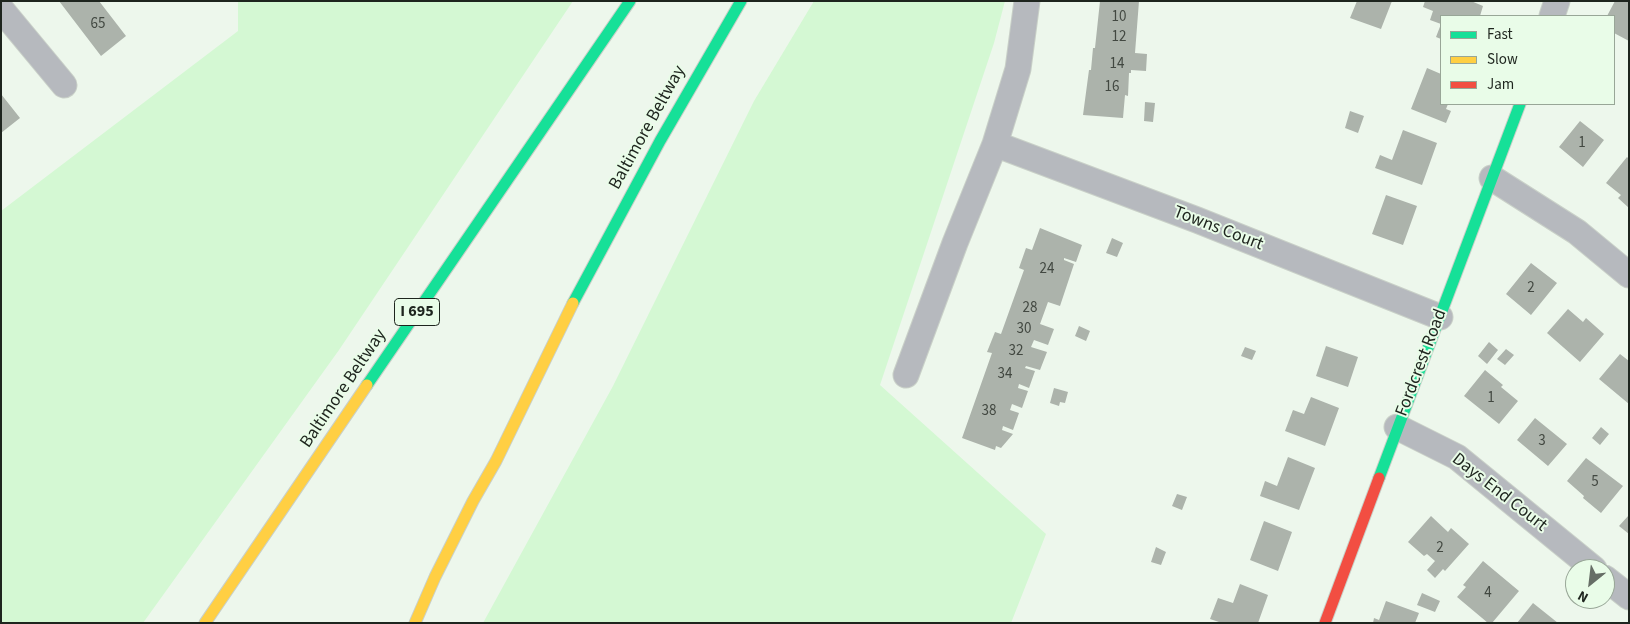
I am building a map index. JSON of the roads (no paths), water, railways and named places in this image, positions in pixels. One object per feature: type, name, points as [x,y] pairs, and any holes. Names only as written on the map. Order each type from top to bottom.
[{"type":"main road","name":"Baltimore Beltway","points":[[205,623],[630,1]]},
{"type":"main road","name":"Baltimore Beltway","points":[[415,623],[435,577],[473,501],[496,461],[542,365],[619,216],[741,1]]},
{"type":"main road","name":"Fordcrest Road","points":[[1325,623],[1397,427],[1520,105]]},
{"type":"main road","points":[[479,516],[496,461]]},
{"type":"street","points":[[906,375],[955,243],[995,144],[1018,69],[1027,1]]},
{"type":"street","points":[[1552,15],[1557,1]]},
{"type":"street","points":[[1,8],[64,85]]},
{"type":"street","name":"Towns Court","points":[[995,144],[1197,220],[1440,317]]},
{"type":"street","points":[[1492,178],[1577,232],[1629,275]]},
{"type":"street","name":"Days End Court","points":[[1397,427],[1457,457],[1582,559]]},
{"type":"street","points":[[1615,586],[1629,597]]}]
